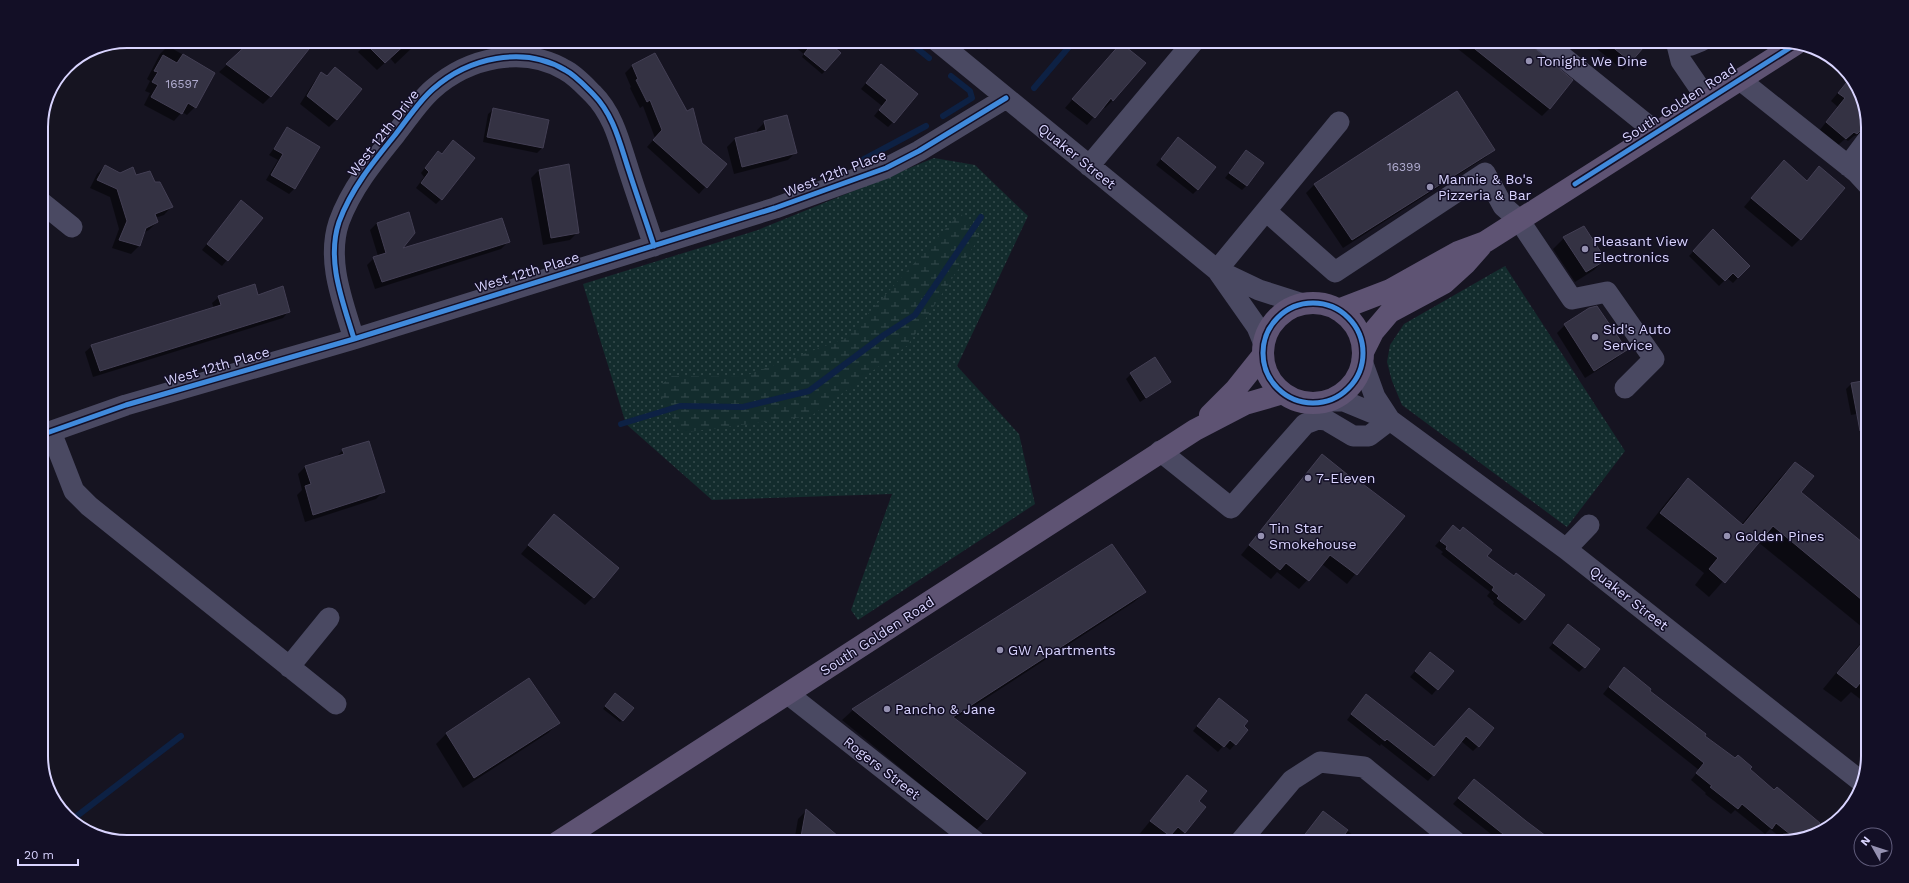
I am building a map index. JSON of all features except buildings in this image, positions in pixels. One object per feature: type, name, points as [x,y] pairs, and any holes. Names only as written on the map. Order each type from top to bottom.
[{"type":"main road","name":"South Golden Road","points":[[1338,310],[1390,290],[1458,252],[1485,242],[1707,99],[1789,49]]},
{"type":"main road","name":"South Golden Road","points":[[1362,356],[1373,332],[1390,312],[1444,282],[1466,263],[1485,242]]},
{"type":"main road","points":[[1315,303],[1327,305],[1338,310],[1348,318],[1356,328],[1361,339],[1362,356],[1358,374],[1350,386],[1340,395],[1328,401],[1312,403],[1304,402],[1283,393],[1275,386],[1269,376],[1263,350],[1273,323],[1291,308],[1302,304],[1315,303]]},
{"type":"main road","name":"South Golden Road","points":[[1195,430],[1235,390],[1263,350]]},
{"type":"main road","name":"South Golden Road","points":[[573,835],[1160,451],[1195,430],[1245,404],[1283,393]]},
{"type":"street","name":"Quaker Street","points":[[945,48],[1218,270],[1259,290],[1302,304]]},
{"type":"street","points":[[1089,166],[1188,48]]},
{"type":"street","points":[[1552,48],[1656,132]]},
{"type":"street","points":[[1679,48],[1681,60],[1707,99]]},
{"type":"street","name":"West 12th Drive","points":[[354,339],[335,276],[334,250],[339,222],[362,176],[432,90],[451,75],[471,64],[503,58],[523,57],[546,61],[566,70],[594,95],[613,123],[654,246]]},
{"type":"street","points":[[1739,79],[1848,166],[1861,178]]},
{"type":"street","name":"West 12th Place","points":[[48,433],[126,405],[354,339],[775,208],[886,168],[918,151],[1006,98]]},
{"type":"street","points":[[1218,270],[1339,122]]},
{"type":"street","points":[[1848,166],[1861,148]]},
{"type":"street","points":[[1266,211],[1335,272],[1485,174],[1502,206],[1519,220],[1572,299],[1607,292],[1654,359],[1625,388]]},
{"type":"street","points":[[48,208],[72,227]]},
{"type":"street","name":"Quaker Street","points":[[1218,270],[1258,327],[1263,350]]},
{"type":"street","name":"Quaker Street","points":[[1362,356],[1376,397],[1390,420]]},
{"type":"street","name":"Quaker Street","points":[[1328,401],[1344,401],[1390,420],[1566,549],[1857,779]]},
{"type":"street","points":[[1160,451],[1231,508],[1305,424],[1318,419],[1326,420],[1353,436],[1368,436],[1390,420]]},
{"type":"street","points":[[48,438],[74,491],[89,506],[336,704]]},
{"type":"street","points":[[1566,549],[1589,525]]},
{"type":"street","points":[[290,667],[329,618]]},
{"type":"street","name":"Rogers Street","points":[[788,694],[967,835]]},
{"type":"street","points":[[1246,835],[1292,780],[1320,762],[1364,768],[1447,835]]},
{"type":"green space","points":[[934,158],[975,165],[1028,216],[957,366],[1019,434],[1035,504],[858,620],[851,610],[892,494],[712,500],[626,424],[583,284],[758,230]]},
{"type":"green space","points":[[960,213],[980,237],[908,345],[811,416],[680,433],[657,388],[672,376],[742,377],[846,338]]},
{"type":"green space","points":[[1505,266],[1625,451],[1567,527],[1402,405],[1392,381],[1387,362],[1390,345],[1404,324]]},
{"type":"waterway","points":[[917,48],[929,58]]},
{"type":"waterway","points":[[1034,88],[1068,48]]},
{"type":"waterway","points":[[943,116],[972,98],[970,91],[951,76]]},
{"type":"waterway","points":[[855,164],[926,126]]},
{"type":"waterway","points":[[621,424],[680,406],[743,407],[809,391],[884,335],[915,315],[981,217]]},
{"type":"waterway","points":[[76,817],[181,736]]},
{"type":"cycle path","points":[[1575,184],[1789,49]]},
{"type":"cycle path","points":[[354,339],[341,296],[335,266],[335,237],[344,210],[363,176],[423,99],[447,78],[462,69],[479,63],[496,58],[514,57],[532,58],[549,62],[572,75],[593,94],[606,111],[616,130],[654,246]]},
{"type":"cycle path","points":[[48,433],[126,405],[354,339],[775,208],[886,168],[919,151],[1006,98]]},
{"type":"cycle path","points":[[1313,303],[1332,307],[1348,318],[1359,334],[1363,353],[1359,372],[1348,388],[1332,399],[1313,403],[1294,399],[1278,388],[1267,372],[1263,353],[1267,334],[1278,318],[1294,307],[1313,303]]},
{"type":"place","name":"Tonight We Dine","points":[[1529,61]]},
{"type":"place","name":"Mannie & Bo's Pizzeria & Bar","points":[[1430,187]]},
{"type":"place","name":"Pleasant View Electronics","points":[[1585,249]]},
{"type":"place","name":"Sid's Auto Service","points":[[1595,337]]},
{"type":"place","name":"7-Eleven","points":[[1308,478]]},
{"type":"place","name":"Tin Star Smokehouse","points":[[1261,536]]},
{"type":"place","name":"Golden Pines","points":[[1727,536]]},
{"type":"place","name":"GW Apartments","points":[[1000,650]]},
{"type":"place","name":"Pancho & Jane","points":[[887,709]]}]
